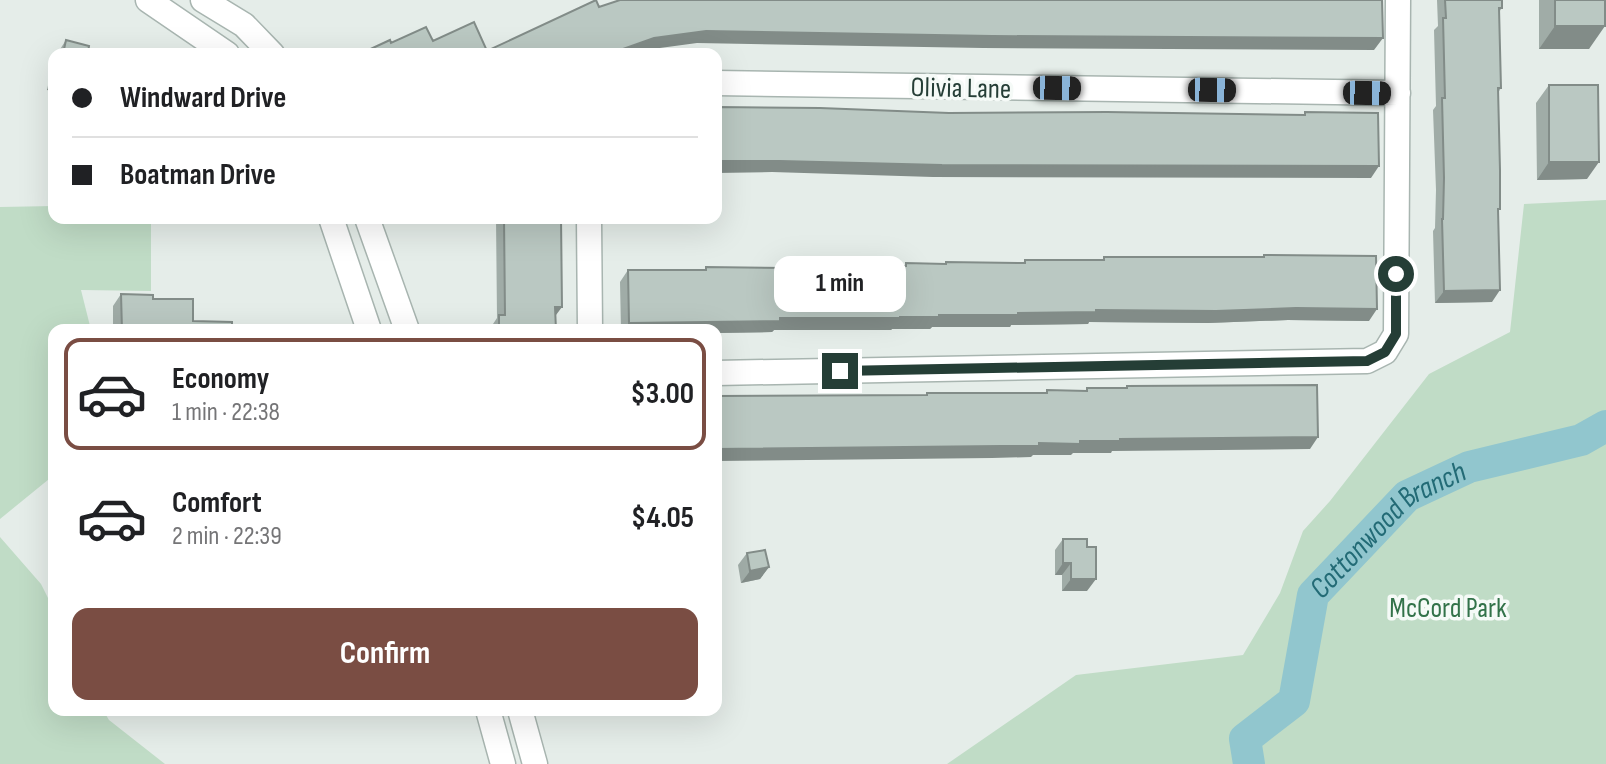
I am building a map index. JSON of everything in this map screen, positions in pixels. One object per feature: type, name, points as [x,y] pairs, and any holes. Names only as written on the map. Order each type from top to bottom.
[{"type":"street","points":[[203,0],[244,25],[266,48]]},
{"type":"street","points":[[722,373],[1367,361],[1385,352],[1396,334],[1398,0]]},
{"type":"street","points":[[164,4],[219,48]]},
{"type":"street","name":"Olivia Lane","points":[[722,83],[1398,93]]},
{"type":"street","points":[[333,224],[367,324]]},
{"type":"street","points":[[369,224],[405,324]]},
{"type":"street","points":[[589,224],[590,324]]},
{"type":"street","points":[[490,716],[503,764]]},
{"type":"street","points":[[522,716],[535,764]]},
{"type":"green space","name":"McCord Park","points":[[1606,200],[1606,764],[947,764],[1076,675],[1243,655],[1280,593],[1303,531],[1429,374],[1510,332],[1524,204]]},
{"type":"green space","points":[[48,206],[48,224],[151,224],[151,291],[81,290],[90,324],[48,324],[48,480],[0,519],[0,207]]},
{"type":"green space","points":[[0,537],[41,584],[48,598],[48,716],[107,716],[165,764],[0,764]]},
{"type":"building","points":[[596,0],[599,7],[620,0],[1382,0],[1383,38],[706,31],[654,38],[626,48],[493,48]]},
{"type":"building","points":[[1445,0],[1502,0],[1502,8],[1499,8],[1501,88],[1498,88],[1500,290],[1444,291],[1442,98],[1445,98]]},
{"type":"building","points":[[1555,0],[1605,0],[1605,26],[1555,26]]},
{"type":"building","points":[[474,22],[486,48],[373,48],[426,27],[433,41]]},
{"type":"building","points":[[66,40],[89,46],[89,48],[64,48]]},
{"type":"building","points":[[1549,85],[1598,85],[1599,162],[1549,162]]},
{"type":"building","points":[[722,107],[949,113],[1378,113],[1379,166],[942,165],[722,161]]},
{"type":"building","points":[[504,224],[561,224],[562,307],[555,307],[556,324],[499,324],[499,315],[505,315]]},
{"type":"building","points":[[1376,256],[1377,309],[1096,310],[1018,315],[629,323],[628,270],[788,268],[788,265],[906,266],[906,263],[1025,263],[1025,260],[1104,260],[1104,257]]},
{"type":"building","points":[[121,294],[153,295],[153,299],[193,299],[193,321],[232,322],[232,324],[122,324]]},
{"type":"building","points":[[1317,385],[1318,437],[1120,439],[1080,441],[1080,444],[1039,443],[1039,446],[722,449],[722,396],[1047,393],[1047,390],[1087,391],[1087,388]]},
{"type":"building","points":[[1063,539],[1087,539],[1087,547],[1096,547],[1096,579],[1071,579],[1071,563],[1063,563]]},
{"type":"building","points":[[765,550],[769,567],[750,571],[747,553]]},
{"type":"waterway","name":"Cottonwood Branch","points":[[1249,764],[1245,739],[1294,701],[1313,595],[1407,496],[1469,467],[1581,440],[1606,426]]},
{"type":"route","points":[[840,371],[1367,361],[1385,352],[1396,334],[1396,274]]}]
